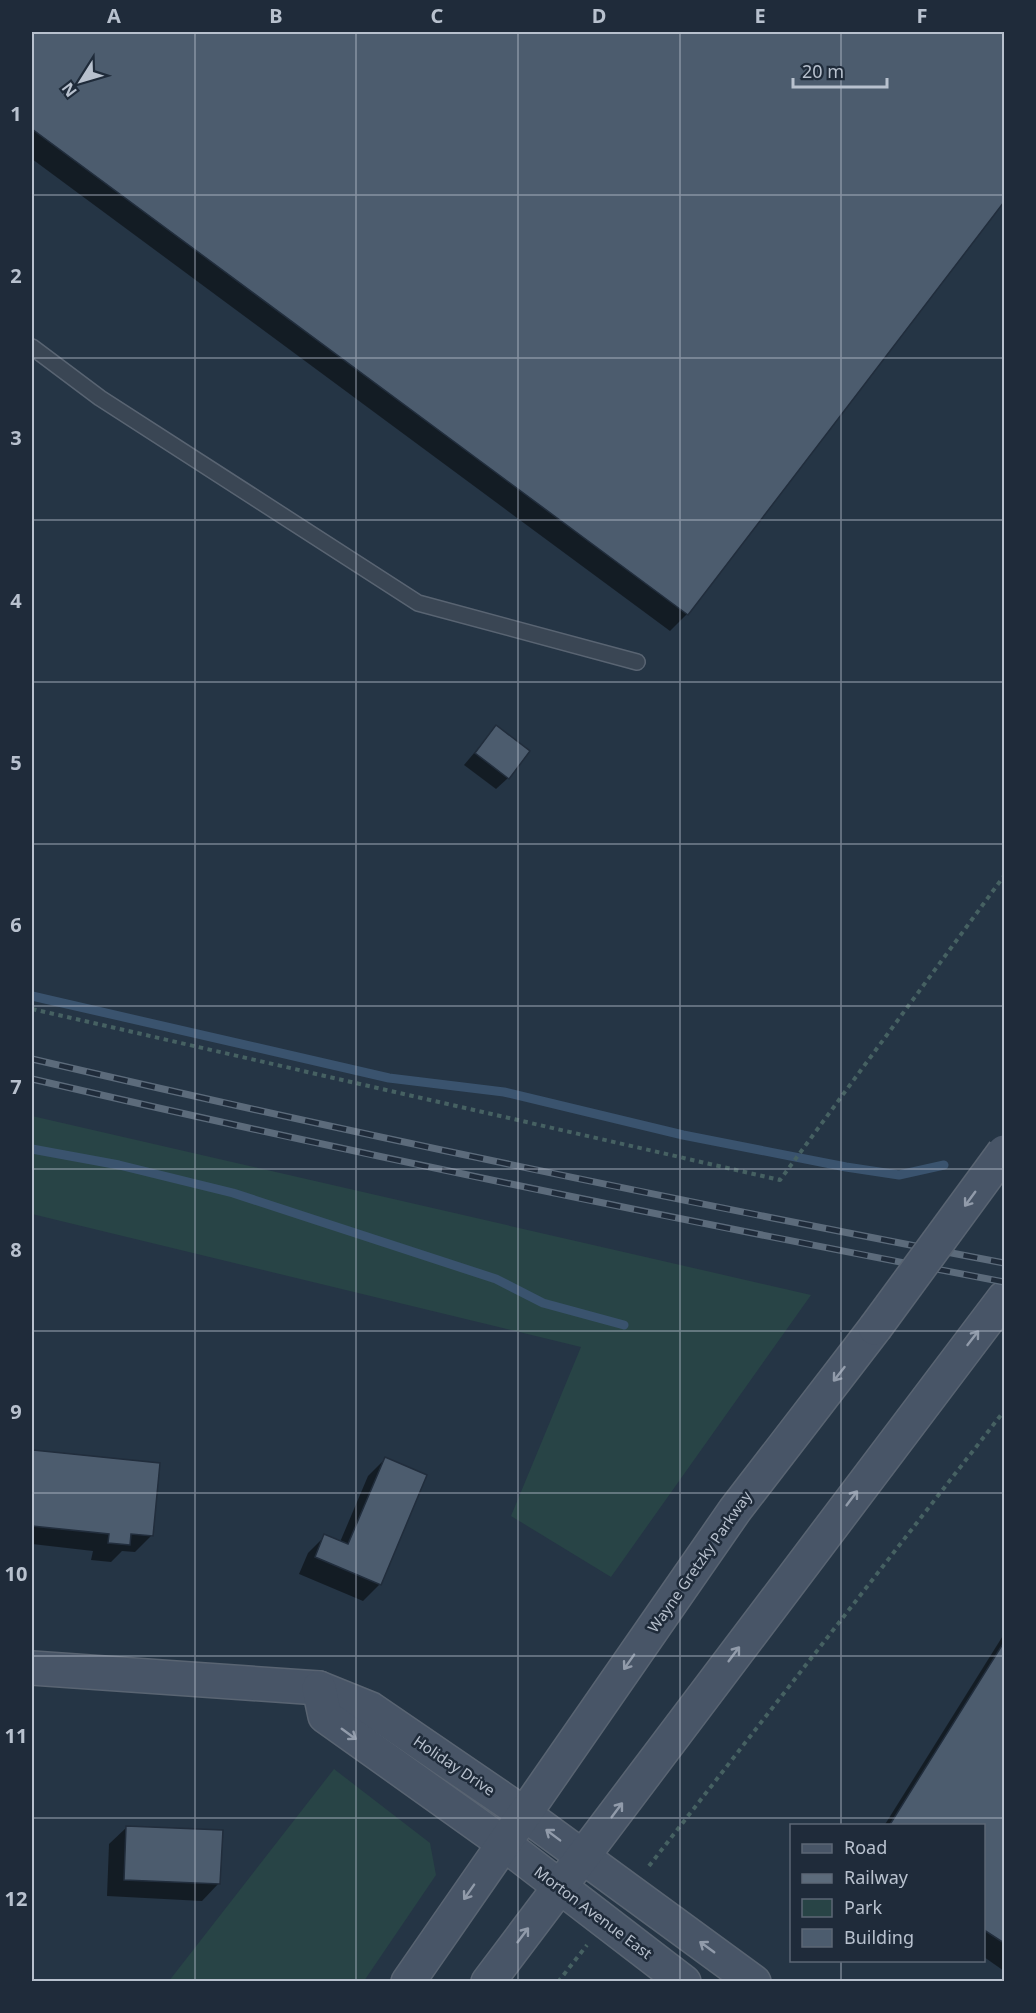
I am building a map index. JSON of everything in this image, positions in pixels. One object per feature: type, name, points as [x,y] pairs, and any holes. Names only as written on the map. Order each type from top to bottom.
[{"type":"main road","name":"Wayne Gretzky Parkway","points":[[408,1982],[735,1510],[875,1328],[1005,1152]]},
{"type":"main road","points":[[488,1982],[942,1378],[1005,1298]]},
{"type":"main road","name":"Holiday Drive","points":[[32,1668],[319,1688],[371,1709],[524,1813],[582,1857]]},
{"type":"main road","points":[[319,1688],[325,1716],[503,1843]]},
{"type":"main road","name":"Morton Avenue East","points":[[503,1843],[684,1982]]},
{"type":"main road","points":[[582,1857],[754,1982]]},
{"type":"lane","points":[[32,347],[100,398],[418,603],[636,662]]},
{"type":"path","points":[[32,1009],[780,1180],[1005,876]]},
{"type":"path","points":[[629,1891],[1001,1415]]},
{"type":"path","points":[[558,1982],[605,1921]]},
{"type":"green space","points":[[32,1116],[811,1295],[611,1577],[511,1516],[581,1347],[32,1214]]},
{"type":"green space","points":[[334,1769],[430,1843],[436,1875],[364,1981],[169,1981]]},
{"type":"building","points":[[32,32],[1004,32],[1004,202],[688,615],[32,129]]},
{"type":"building","points":[[496,725],[530,751],[509,779],[475,753]]},
{"type":"building","points":[[33,1450],[160,1463],[153,1536],[131,1534],[130,1545],[108,1543],[109,1534],[32,1526]]},
{"type":"building","points":[[385,1457],[427,1475],[381,1585],[315,1557],[324,1534],[348,1544]]},
{"type":"building","points":[[1004,1642],[1004,1943],[985,1931],[985,1824],[890,1824]]},
{"type":"building","points":[[126,1826],[223,1830],[220,1884],[124,1880]]},
{"type":"waterway","points":[[32,996],[389,1078],[504,1092],[683,1135],[846,1167],[899,1175],[944,1165]]},
{"type":"waterway","points":[[32,1149],[119,1165],[233,1193],[496,1279],[543,1303],[624,1325]]},
{"type":"railway","points":[[32,1059],[517,1166],[1004,1263]]},
{"type":"railway","points":[[32,1079],[274,1134],[517,1185],[1004,1282]]}]
